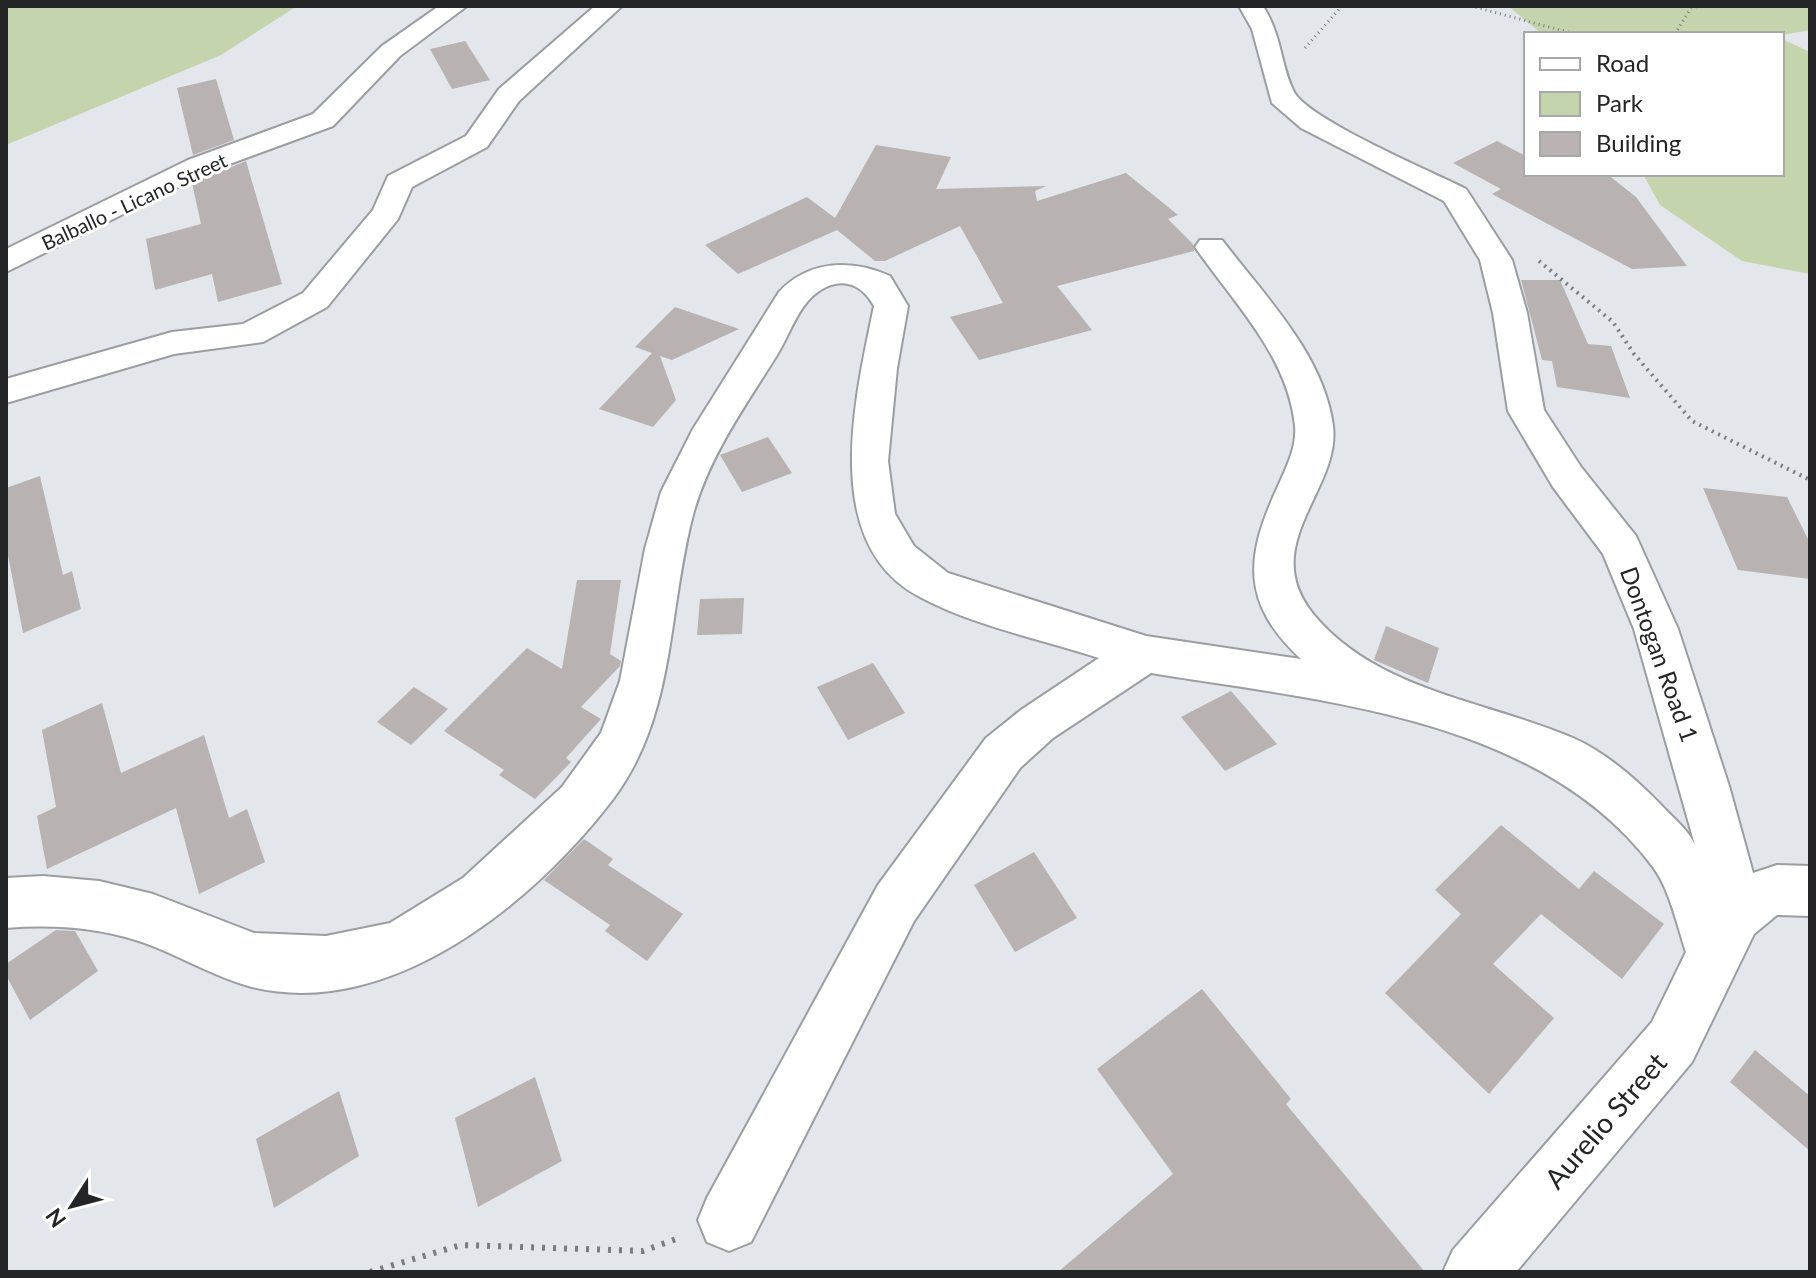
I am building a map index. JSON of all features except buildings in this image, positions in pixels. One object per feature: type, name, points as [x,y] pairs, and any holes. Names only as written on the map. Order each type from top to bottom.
[{"type":"street","name":"Balballo - Licano Street","points":[[6,262],[198,166],[323,120],[391,51],[455,6]]},
{"type":"street","points":[[6,391],[172,343],[251,334],[315,300],[387,212],[399,182],[477,141],[488,120],[509,95],[610,6]]},
{"type":"street","points":[[1251,6],[1265,29],[1277,71]]},
{"type":"street","name":"Dontogan Road 1","points":[[1277,71],[1282,97],[1311,122],[1455,195],[1496,260],[1510,313],[1526,411],[1567,477],[1621,547],[1656,629],[1705,786],[1736,906],[1724,935]]},
{"type":"street","points":[[1211,247],[1279,342],[1309,399],[1315,429],[1310,457],[1274,548],[1280,596],[1295,624],[1334,664],[1388,692],[1536,745],[1594,777],[1633,810],[1673,853],[1699,912],[1724,935]]},
{"type":"street","points":[[6,903],[94,904],[152,919],[249,960],[303,964],[359,961],[397,950],[434,932],[511,871],[601,775],[628,728],[646,680],[658,585],[674,513],[691,463],[713,421],[764,348],[792,299],[805,286],[838,273],[858,275],[878,283],[891,306],[879,368],[869,461],[875,515],[899,557],[933,585],[1146,654],[1388,692]]},
{"type":"street","points":[[729,1220],[896,903],[1003,753],[1037,724],[1110,674],[1146,654]]},
{"type":"street","name":"Aurelio Street","points":[[1475,1272],[1672,1042],[1724,935],[1764,892],[1784,888],[1810,891]]},
{"type":"path","points":[[1277,71],[1297,57],[1342,6]]},
{"type":"path","points":[[1471,6],[1568,32]]},
{"type":"path","points":[[1676,32],[1691,8],[1700,6]]},
{"type":"path","points":[[1535,253],[1540,263],[1613,322],[1634,354],[1692,421],[1810,480]]},
{"type":"path","points":[[370,1272],[461,1245],[643,1251],[729,1220]]},
{"type":"green space","points":[[6,6],[297,6],[221,55],[6,145]]},
{"type":"green space","points":[[1508,6],[1810,6],[1810,30],[1784,35],[1784,32],[1540,32]]},
{"type":"green space","points":[[1784,40],[1810,52],[1810,274],[1742,261],[1660,205],[1644,176],[1784,176]]}]
